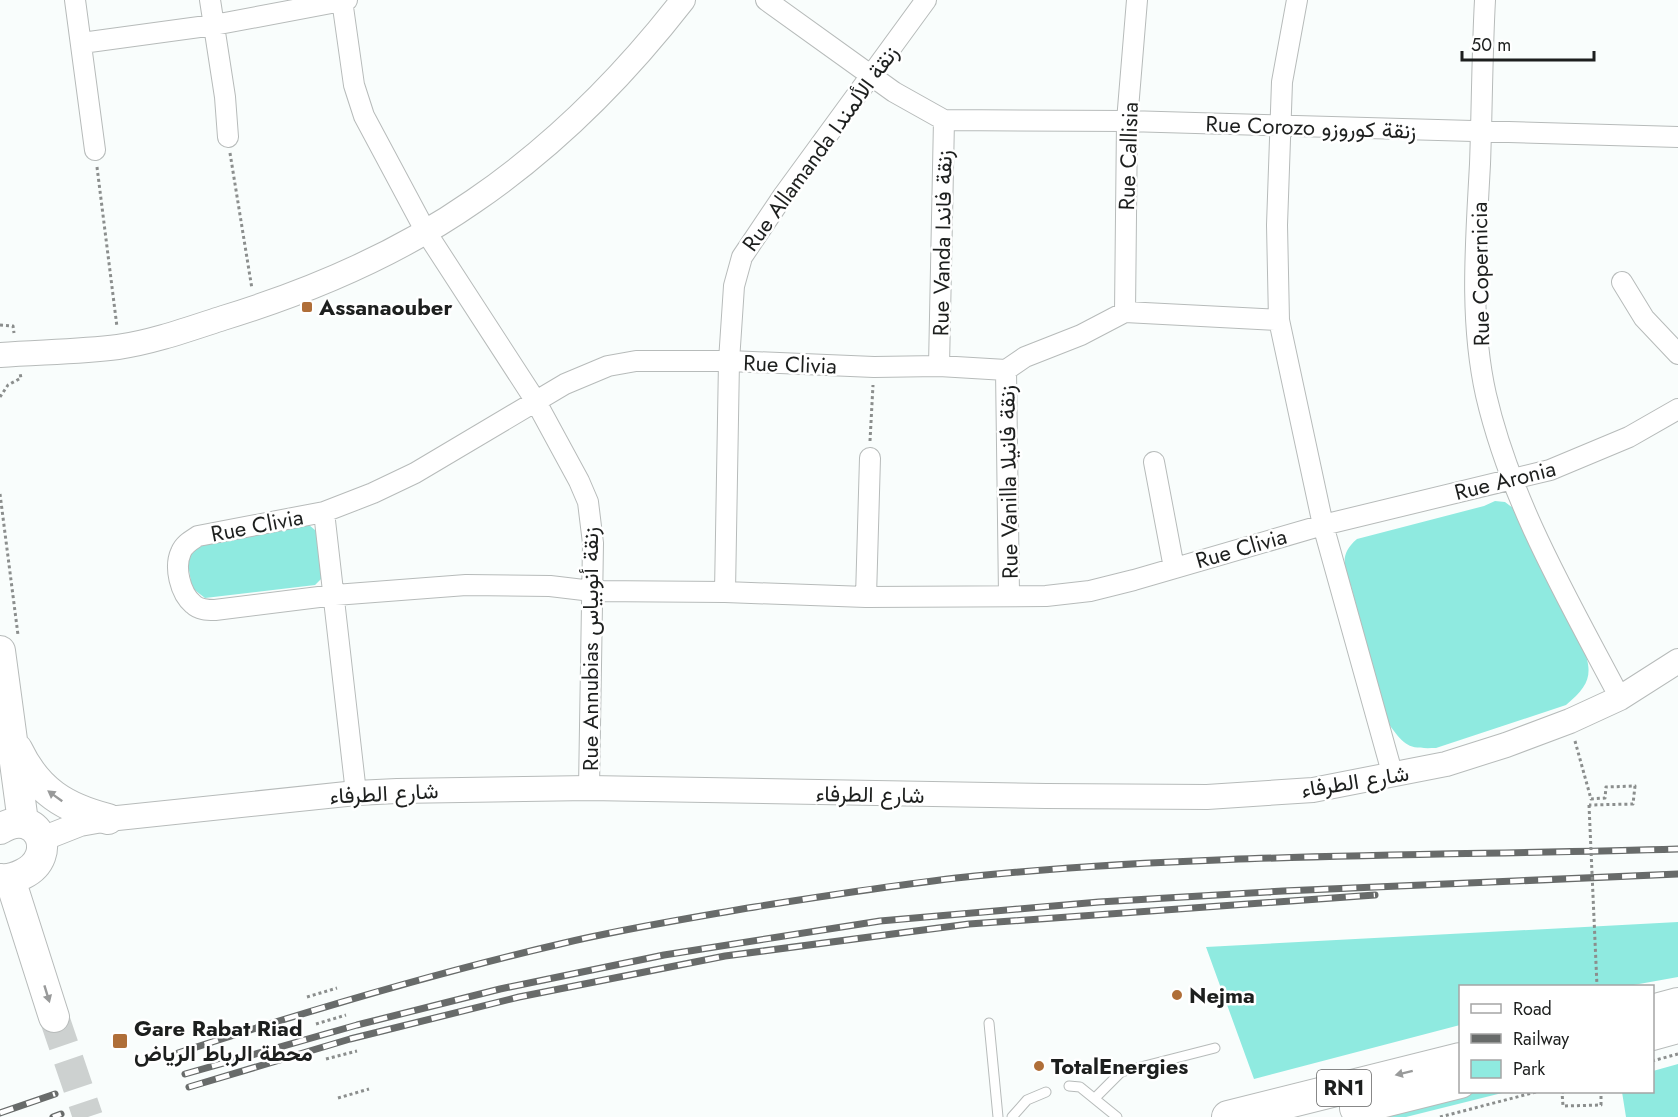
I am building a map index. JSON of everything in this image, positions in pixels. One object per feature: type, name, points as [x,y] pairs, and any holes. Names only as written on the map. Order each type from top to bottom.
[{"type":"highway","points":[[1654,1011],[1678,1004]]},
{"type":"highway","points":[[1654,1034],[1678,1027]]},
{"type":"highway","name":"RN1","points":[[1228,1117],[1459,1059]]},
{"type":"highway","name":"RN1","points":[[1317,1117],[1459,1082]]},
{"type":"main road","points":[[9,643],[14,741],[22,830],[42,852],[27,872],[5,879],[34,950],[54,1017]]},
{"type":"main road","points":[[14,741],[27,769],[43,788],[63,802],[85,813],[108,819]]},
{"type":"main road","points":[[0,917],[15,928],[34,950]]},
{"type":"street","points":[[75,0],[95,150]]},
{"type":"street","points":[[210,0],[225,97],[228,137]]},
{"type":"street","points":[[0,355],[119,346],[162,336],[255,309],[365,264],[426,232],[475,201],[532,157],[578,116],[626,66],[683,0]]},
{"type":"street","points":[[766,0],[894,92],[944,120]]},
{"type":"street","name":"Rue Allamanda زنقة الألمندا","points":[[725,592],[729,361],[734,286],[742,256],[926,0]]},
{"type":"street","name":"Rue Callisia","points":[[1125,312],[1127,121],[1137,0]]},
{"type":"street","points":[[1297,0],[1282,82],[1278,225],[1279,320],[1323,525],[1393,776]]},
{"type":"street","name":"Rue Copernicia","points":[[1485,0],[1475,267],[1476,322],[1486,395],[1513,480],[1558,580],[1620,698]]},
{"type":"street","points":[[82,43],[214,25],[344,1]]},
{"type":"street","name":"Rue Annubias زنقة أنوبياس","points":[[344,1],[354,85],[364,116],[426,232],[535,400],[588,502],[593,543],[589,788]]},
{"type":"street","name":"Rue Corozo زنقة كوروزو","points":[[944,120],[1127,121],[1678,137]]},
{"type":"street","name":"Rue Vanda زنقة فاندا","points":[[939,366],[944,120]]},
{"type":"street","points":[[1623,282],[1644,318],[1678,354]]},
{"type":"street","points":[[1006,370],[1025,357],[1081,334],[1125,312],[1279,320]]},
{"type":"street","name":"Rue Clivia","points":[[1006,370],[939,366],[729,361],[636,361],[608,366],[565,384],[535,400],[415,473],[373,493],[324,512],[198,536],[183,547],[180,553],[178,568],[183,591],[200,608],[207,610],[225,610],[334,595],[466,585],[550,586],[592,591],[725,592],[866,597],[1046,596],[1090,591],[1323,525]]},
{"type":"street","name":"Rue Vanilla زنقة فانيلا","points":[[1006,370],[1009,595]]},
{"type":"street","name":"Rue Aronia","points":[[1323,525],[1550,470],[1629,437],[1678,410]]},
{"type":"street","points":[[866,597],[870,458]]},
{"type":"street","points":[[1154,462],[1174,568]]},
{"type":"street","name":"Rue Clivia","points":[[324,512],[356,793]]},
{"type":"street","name":"شارع الطرفاء","points":[[22,830],[356,793],[397,791],[589,788],[1207,797],[1313,789],[1393,776],[1446,764],[1570,722],[1620,698],[1678,661]]},
{"type":"lane","points":[[989,1023],[998,1117]]},
{"type":"lane","points":[[1095,1098],[1121,1072],[1215,1048]]},
{"type":"lane","points":[[1069,1086],[1080,1087],[1117,1117]]},
{"type":"lane","points":[[1012,1117],[1026,1100],[1046,1092]]},
{"type":"path","points":[[228,137],[255,309]]},
{"type":"path","points":[[95,150],[119,346]]},
{"type":"path","points":[[870,458],[874,366]]},
{"type":"path","points":[[0,494],[9,643]]},
{"type":"path","points":[[1570,722],[1591,799],[1605,798],[1606,787],[1635,786],[1633,804],[1589,805],[1597,985]]},
{"type":"path","points":[[307,997],[337,988]]},
{"type":"path","points":[[316,1024],[346,1015]]},
{"type":"path","points":[[327,1059],[357,1051]]},
{"type":"path","points":[[1654,1061],[1678,1054]]},
{"type":"path","points":[[338,1098],[369,1089]]},
{"type":"path","points":[[1440,1117],[1532,1093]]},
{"type":"path","points":[[1562,1093],[1563,1106],[1601,1104],[1601,1093]]},
{"type":"green space","points":[[1495,501],[1505,502],[1513,508],[1582,644],[1588,663],[1588,678],[1585,685],[1566,705],[1436,748],[1413,747],[1403,741],[1388,723],[1346,573],[1345,555],[1357,539],[1484,506]]},
{"type":"green space","points":[[309,525],[321,535],[325,575],[315,585],[205,598],[192,588],[187,558],[199,546]]},
{"type":"green space","points":[[1678,922],[1678,977],[1634,985],[1459,985],[1459,1025],[1254,1079],[1206,947]]},
{"type":"green space","points":[[1678,1064],[1678,1117],[1626,1117],[1622,1093],[1654,1093],[1654,1071]]},
{"type":"green space","points":[[1459,1091],[1502,1093],[1406,1117],[1359,1117]]},
{"type":"tunnel","points":[[54,1017],[88,1117]]},
{"type":"railway","points":[[178,1053],[368,994],[560,944],[677,920],[890,886],[975,876],[1151,863],[1326,856],[1678,849]]},
{"type":"railway","points":[[185,1074],[357,1025],[500,989],[664,955],[880,921],[1099,902],[1283,891],[1678,874]]},
{"type":"railway","points":[[189,1087],[350,1039],[519,997],[725,956],[969,924],[1375,895]]},
{"type":"railway","points":[[0,1113],[55,1094]]},
{"type":"railway","points":[[53,1117],[61,1114]]},
{"type":"place","name":"Assanaouber","points":[[307,307]]},
{"type":"place","name":"Nejma","points":[[1177,995]]},
{"type":"place","name":"Gare Rabat Riad محطة الرباط الرياض","points":[[120,1041]]},
{"type":"place","name":"TotalEnergies","points":[[1039,1066]]}]
